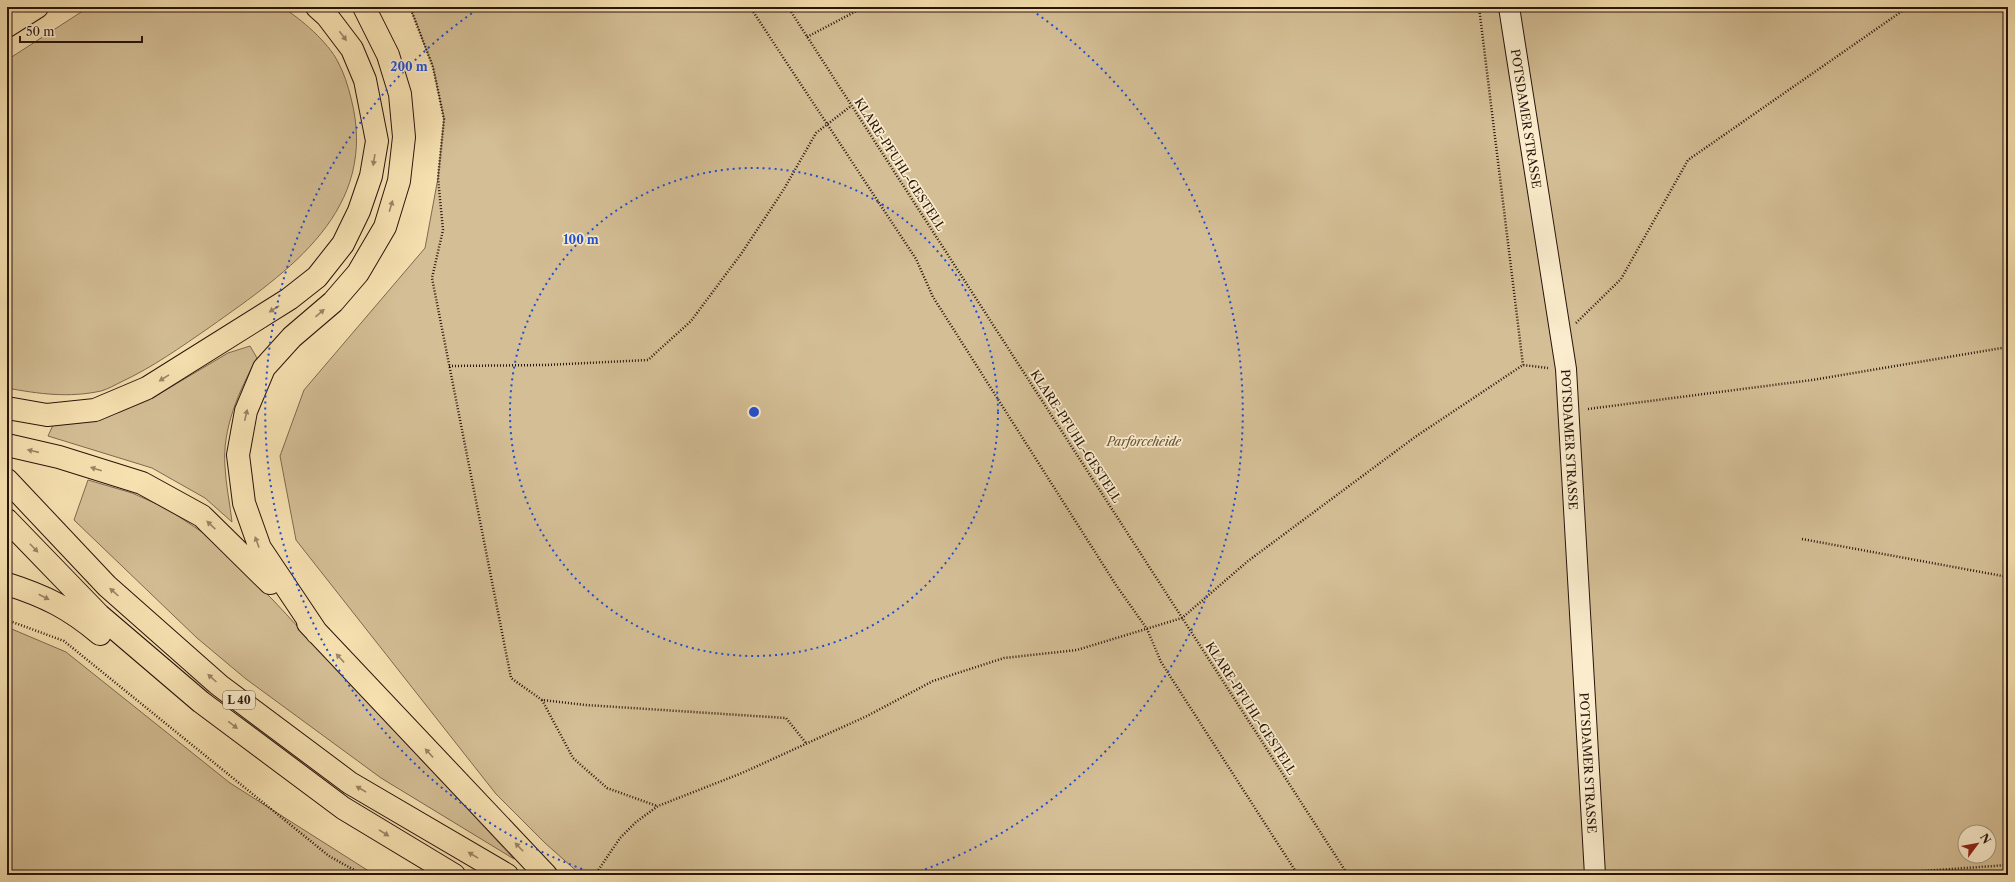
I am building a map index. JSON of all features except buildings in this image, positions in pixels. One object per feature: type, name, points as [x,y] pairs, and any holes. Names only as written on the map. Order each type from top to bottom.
[{"type":"highway","points":[[7,26],[37,7]]},
{"type":"highway","points":[[7,408],[46,415],[95,410],[147,388],[289,299],[317,277],[343,244],[359,211],[371,176],[377,141],[365,80],[352,49],[327,16],[318,7]]},
{"type":"highway","points":[[317,633],[260,548],[244,503],[238,454],[246,411],[264,368],[292,337],[333,302],[358,273],[385,227],[399,181],[404,137],[400,94],[388,56],[364,7]]},
{"type":"highway","points":[[7,445],[58,457],[142,483],[202,516],[250,561],[546,875]]},
{"type":"highway","name":"L 40","points":[[7,480],[107,586],[219,685],[350,782],[507,875]]},
{"type":"highway","name":"L 40","points":[[7,520],[99,615],[202,702],[343,808],[454,875]]},
{"type":"highway","points":[[7,584],[38,594],[78,615],[113,644],[202,702]]},
{"type":"street","name":"POTSDAMER STRASSE","points":[[1509,7],[1566,369],[1596,875]]},
{"type":"path","points":[[410,7],[433,66],[444,119],[438,178],[443,230],[432,278],[511,678],[542,700],[573,758],[607,788],[658,806]]},
{"type":"path","points":[[750,7],[916,259],[933,297],[1116,585],[1147,629],[1161,662],[1298,875]]},
{"type":"path","name":"KLARE-PFUHL-GESTELL","points":[[788,7],[1348,875]]},
{"type":"path","points":[[807,36],[864,7]]},
{"type":"path","points":[[1479,7],[1523,365]]},
{"type":"path","points":[[1576,324],[1621,279],[1688,160],[1908,7]]},
{"type":"path","points":[[449,366],[546,365],[648,360],[695,315],[742,254],[784,189],[816,133],[828,126],[851,106]]},
{"type":"path","points":[[1588,410],[1812,380],[2008,347]]},
{"type":"path","points":[[594,875],[620,838],[636,822],[658,806],[742,774],[806,743],[868,716],[933,681],[1004,658],[1078,650],[1182,618],[1248,561],[1416,438],[1523,365],[1566,369]]},
{"type":"path","points":[[1802,539],[2008,577]]},
{"type":"path","points":[[7,620],[64,641],[330,856],[363,875]]},
{"type":"path","points":[[542,700],[586,705],[786,718],[806,743]]},
{"type":"path","points":[[1864,875],[2008,865]]},
{"type":"green space","points":[[89,7],[282,7],[305,24],[321,39],[334,54],[342,71],[351,98],[357,138],[352,173],[340,205],[321,234],[297,259],[240,306],[156,363],[101,391],[66,395],[7,388],[7,60]]},
{"type":"green space","name":"Parforceheide","points":[[410,7],[2008,7],[2008,875],[581,875],[545,843],[496,794],[296,540],[280,456],[304,390],[425,248],[438,178],[444,119],[433,67]]},
{"type":"green space","points":[[250,346],[257,358],[238,397],[226,438],[226,481],[232,522],[205,498],[152,468],[48,436],[53,425],[96,419],[120,412],[149,400],[228,353]]},
{"type":"green space","points":[[88,480],[132,493],[166,508],[208,536],[273,600],[514,859],[381,778],[246,679],[197,638],[74,520]]},
{"type":"green space","points":[[7,627],[66,652],[230,783],[375,875],[7,875]]}]
